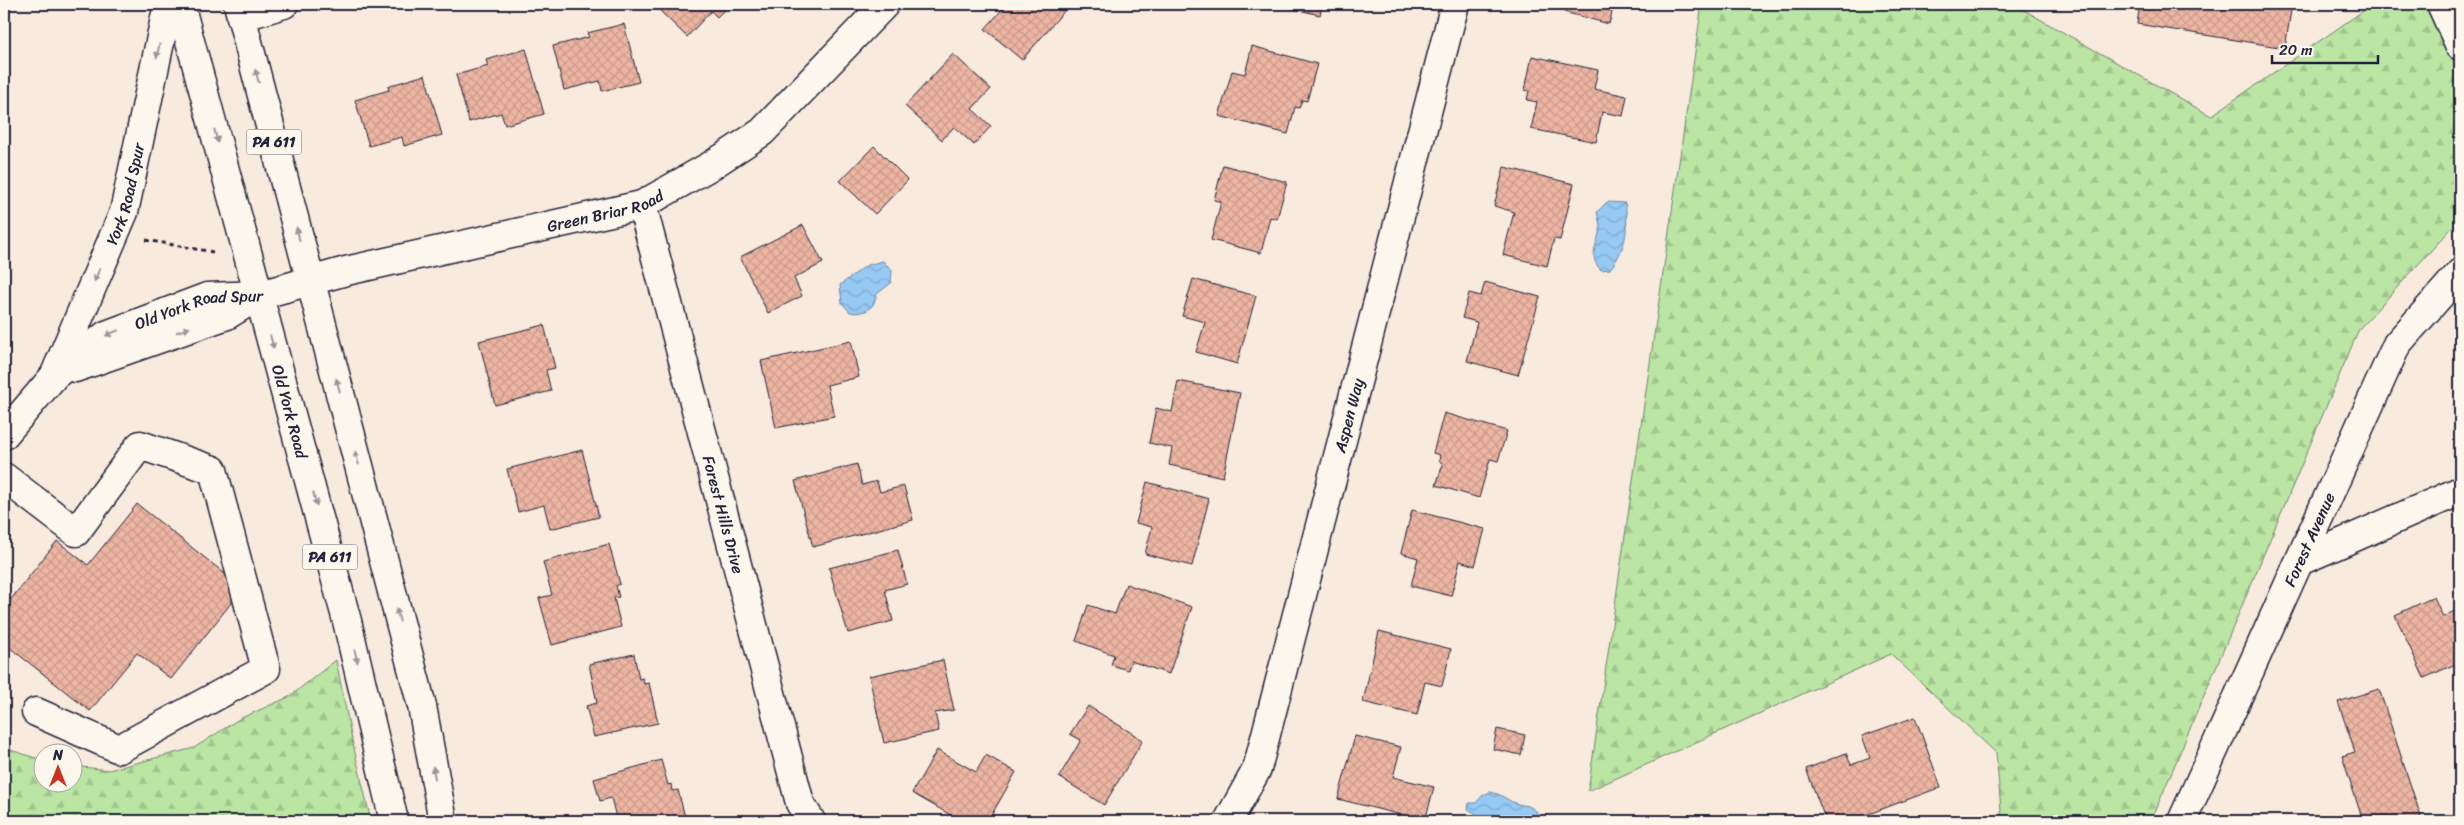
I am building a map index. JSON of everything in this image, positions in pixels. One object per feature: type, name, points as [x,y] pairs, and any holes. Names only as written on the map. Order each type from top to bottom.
[{"type":"main road","name":"York Road Spur","points":[[55,375],[124,212],[168,4]]},
{"type":"main road","name":"Old York Road","points":[[180,4],[347,621],[394,821]]},
{"type":"main road","points":[[240,11],[284,4]]},
{"type":"main road","name":"Green Briar Road","points":[[260,295],[309,281],[642,204],[712,165],[762,132],[885,4]]},
{"type":"main road","name":"Aspen Way","points":[[1228,821],[1257,769],[1454,4]]},
{"type":"main road","points":[[2441,4],[2460,46]]},
{"type":"main road","name":"PA 611","points":[[240,11],[309,281],[422,706],[443,821]]},
{"type":"main road","name":"Forest Hills Drive","points":[[642,204],[800,803],[811,821]]},
{"type":"main road","name":"Forest Avenue","points":[[2182,821],[2397,344],[2460,273]]},
{"type":"main road","name":"Old York Road Spur","points":[[55,375],[227,315],[260,295]]},
{"type":"main road","points":[[4,435],[55,375]]},
{"type":"main road","points":[[4,477],[76,532],[140,445],[213,470],[266,668],[119,749],[36,712]]},
{"type":"main road","points":[[2300,561],[2460,491]]},
{"type":"path","points":[[144,240],[219,253]]},
{"type":"green space","points":[[1702,4],[2013,4],[2211,116],[2373,4],[2460,4],[2460,219],[2359,329],[2151,821],[2002,821],[1996,753],[1891,654],[1588,791]]},
{"type":"green space","points":[[336,660],[371,821],[4,821],[4,748],[32,757],[32,792],[82,792],[82,767],[109,770],[194,748],[239,719],[289,697]]},
{"type":"water","points":[[1607,202],[1625,203],[1627,221],[1625,238],[1620,254],[1610,269],[1601,270],[1597,265],[1594,255],[1600,228],[1597,212]]},
{"type":"water","points":[[883,261],[892,270],[891,283],[877,294],[873,305],[866,311],[850,312],[842,303],[840,285],[867,265]]},
{"type":"water","points":[[1490,792],[1501,795],[1515,803],[1531,807],[1537,812],[1538,821],[1479,821],[1475,813],[1468,809],[1469,803],[1476,803],[1483,795]]},
{"type":"building","points":[[653,4],[730,4],[717,17],[711,11],[687,37]]},
{"type":"building","points":[[1007,4],[1058,4],[1065,10],[1022,60],[985,29]]},
{"type":"building","points":[[1273,4],[1322,4],[1320,15]]},
{"type":"building","points":[[1566,4],[1614,4],[1609,24],[1564,12]]},
{"type":"building","points":[[2140,4],[2292,4],[2285,48],[2137,24]]},
{"type":"building","points":[[624,24],[639,82],[602,91],[600,81],[564,90],[553,46],[589,37],[587,33]]},
{"type":"building","points":[[1252,46],[1317,64],[1307,101],[1302,100],[1299,108],[1295,107],[1288,134],[1219,116],[1232,71],[1245,74]]},
{"type":"building","points":[[526,49],[544,114],[505,125],[501,113],[469,122],[456,75],[488,66],[486,60]]},
{"type":"building","points":[[953,54],[991,89],[972,109],[991,126],[974,145],[954,127],[942,140],[905,106]]},
{"type":"building","points":[[1532,56],[1598,70],[1594,89],[1627,96],[1623,116],[1602,112],[1596,142],[1531,129],[1537,102],[1527,100],[1529,91],[1525,90]]},
{"type":"building","points":[[425,75],[442,135],[404,146],[402,137],[369,146],[355,100],[389,90],[388,86]]},
{"type":"building","points":[[874,146],[908,180],[875,214],[840,181]]},
{"type":"building","points":[[1223,165],[1287,182],[1277,219],[1270,217],[1261,253],[1211,240],[1221,202],[1214,200]]},
{"type":"building","points":[[1504,167],[1574,184],[1560,240],[1554,239],[1547,266],[1503,255],[1514,212],[1494,206]]},
{"type":"building","points":[[803,225],[823,263],[794,278],[802,296],[768,313],[740,257]]},
{"type":"building","points":[[1193,279],[1256,296],[1237,364],[1196,352],[1205,322],[1182,316]]},
{"type":"building","points":[[1485,282],[1540,297],[1518,375],[1467,361],[1477,322],[1462,318],[1469,293],[1481,296]]},
{"type":"building","points":[[544,325],[555,368],[546,370],[551,391],[495,405],[479,341]]},
{"type":"building","points":[[851,341],[859,377],[827,385],[834,416],[776,428],[761,361]]},
{"type":"building","points":[[1178,381],[1240,393],[1223,477],[1169,465],[1172,448],[1149,443],[1156,408],[1172,412]]},
{"type":"building","points":[[1444,413],[1507,431],[1498,461],[1490,459],[1479,498],[1436,485],[1443,464],[1439,461],[1440,455],[1433,453]]},
{"type":"building","points":[[582,450],[599,517],[550,529],[544,505],[518,512],[507,469]]},
{"type":"building","points":[[857,464],[862,485],[877,481],[880,492],[904,486],[913,520],[813,547],[795,481]]},
{"type":"building","points":[[1147,482],[1209,499],[1192,566],[1145,554],[1152,527],[1136,523]]},
{"type":"building","points":[[137,504],[243,588],[171,679],[137,653],[90,711],[4,643],[4,608],[57,541],[88,565]]},
{"type":"building","points":[[1412,510],[1485,529],[1475,566],[1460,561],[1451,596],[1411,586],[1418,558],[1401,553]]},
{"type":"building","points":[[609,544],[620,584],[616,586],[619,597],[614,598],[621,627],[552,645],[539,598],[552,595],[543,562]]},
{"type":"building","points":[[898,550],[907,584],[885,590],[893,621],[848,633],[829,568]]},
{"type":"building","points":[[1126,584],[1192,607],[1169,674],[1131,661],[1128,670],[1111,665],[1114,655],[1076,641],[1088,605],[1115,614]]},
{"type":"building","points":[[2434,597],[2443,617],[2460,608],[2460,662],[2424,678],[2395,615]]},
{"type":"building","points":[[1379,631],[1451,649],[1442,686],[1425,682],[1417,715],[1363,702]]},
{"type":"building","points":[[634,654],[639,679],[643,678],[644,684],[649,683],[658,723],[594,737],[586,706],[597,703],[589,664]]},
{"type":"building","points":[[943,660],[954,710],[935,713],[939,731],[884,743],[869,676]]},
{"type":"building","points":[[2379,689],[2421,817],[2408,821],[2388,821],[2386,816],[2363,821],[2342,756],[2355,752],[2338,702]]},
{"type":"building","points":[[1088,706],[1143,740],[1104,805],[1059,777],[1081,740],[1070,734]]},
{"type":"building","points":[[1915,717],[1941,787],[1850,821],[1826,821],[1806,769],[1846,753],[1851,765],[1870,758],[1862,736]]},
{"type":"building","points":[[1497,729],[1525,735],[1521,755],[1493,749]]},
{"type":"building","points":[[1355,736],[1401,747],[1393,777],[1434,787],[1425,821],[1338,799]]},
{"type":"building","points":[[937,750],[976,772],[986,755],[1016,772],[988,821],[961,821],[912,793]]},
{"type":"building","points":[[661,760],[668,785],[671,784],[672,791],[678,790],[686,821],[617,821],[611,798],[600,801],[594,779]]}]
